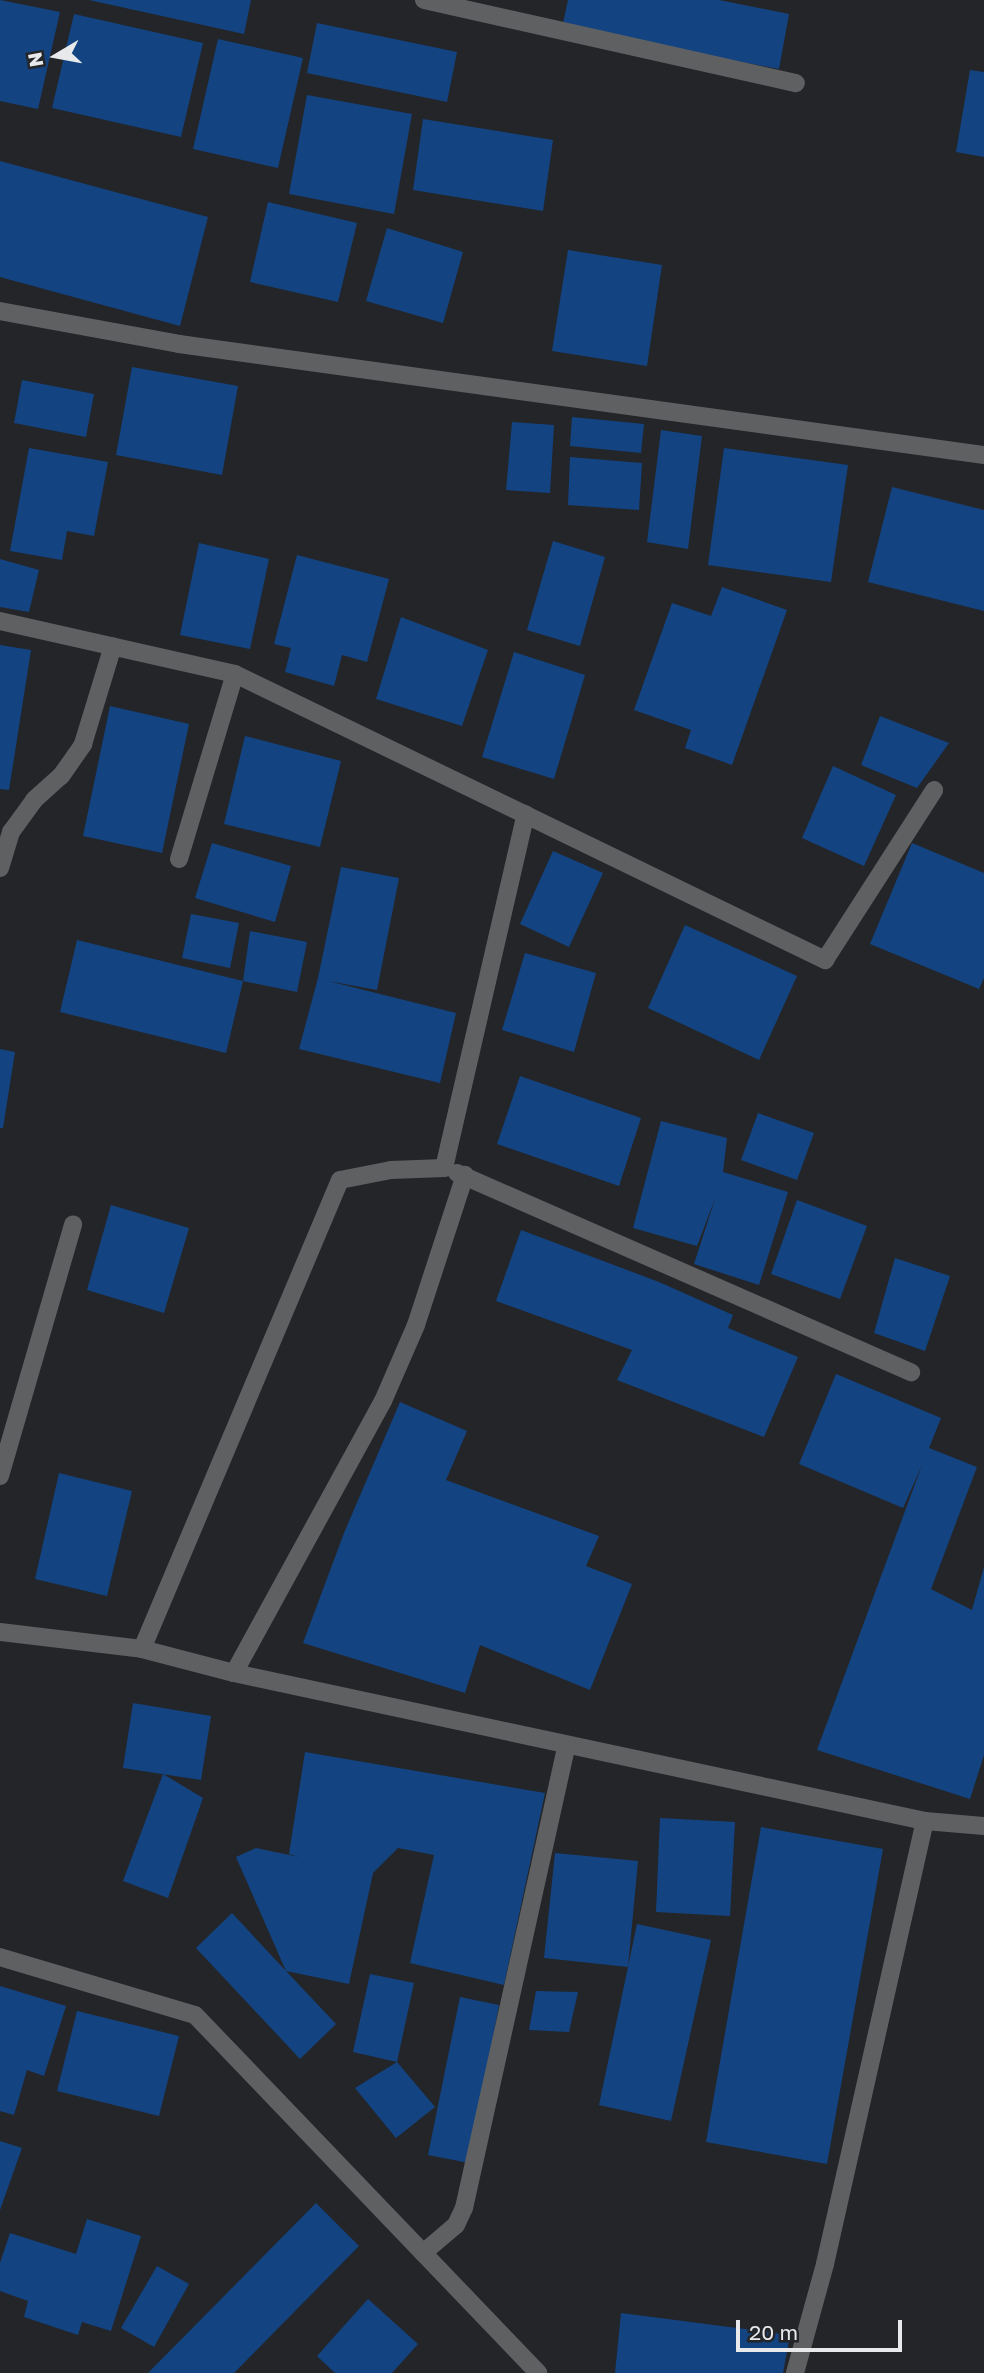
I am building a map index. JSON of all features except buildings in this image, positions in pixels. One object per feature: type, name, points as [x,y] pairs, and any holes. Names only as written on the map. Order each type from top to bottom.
[{"type":"street","points":[[424,0],[796,83]]},
{"type":"street","points":[[0,311],[178,344],[984,455]]},
{"type":"street","points":[[0,621],[235,674],[825,960],[934,790]]},
{"type":"street","points":[[0,868],[11,832],[34,800],[61,776],[83,744],[113,646]]},
{"type":"street","points":[[179,859],[235,674]]},
{"type":"street","points":[[444,1168],[526,814]]},
{"type":"street","points":[[142,1649],[340,1180],[391,1170],[444,1168],[466,1175],[911,1372]]},
{"type":"street","points":[[234,1673],[383,1401],[416,1325],[466,1175]]},
{"type":"street","points":[[0,1476],[73,1224]]},
{"type":"street","points":[[0,1632],[142,1649],[234,1673],[925,1821],[983,1822]]},
{"type":"street","points":[[423,2253],[456,2225],[464,2208],[567,1745]]},
{"type":"street","points":[[795,2373],[825,2264],[925,1821]]},
{"type":"street","points":[[0,1957],[195,2015],[538,2373]]}]
